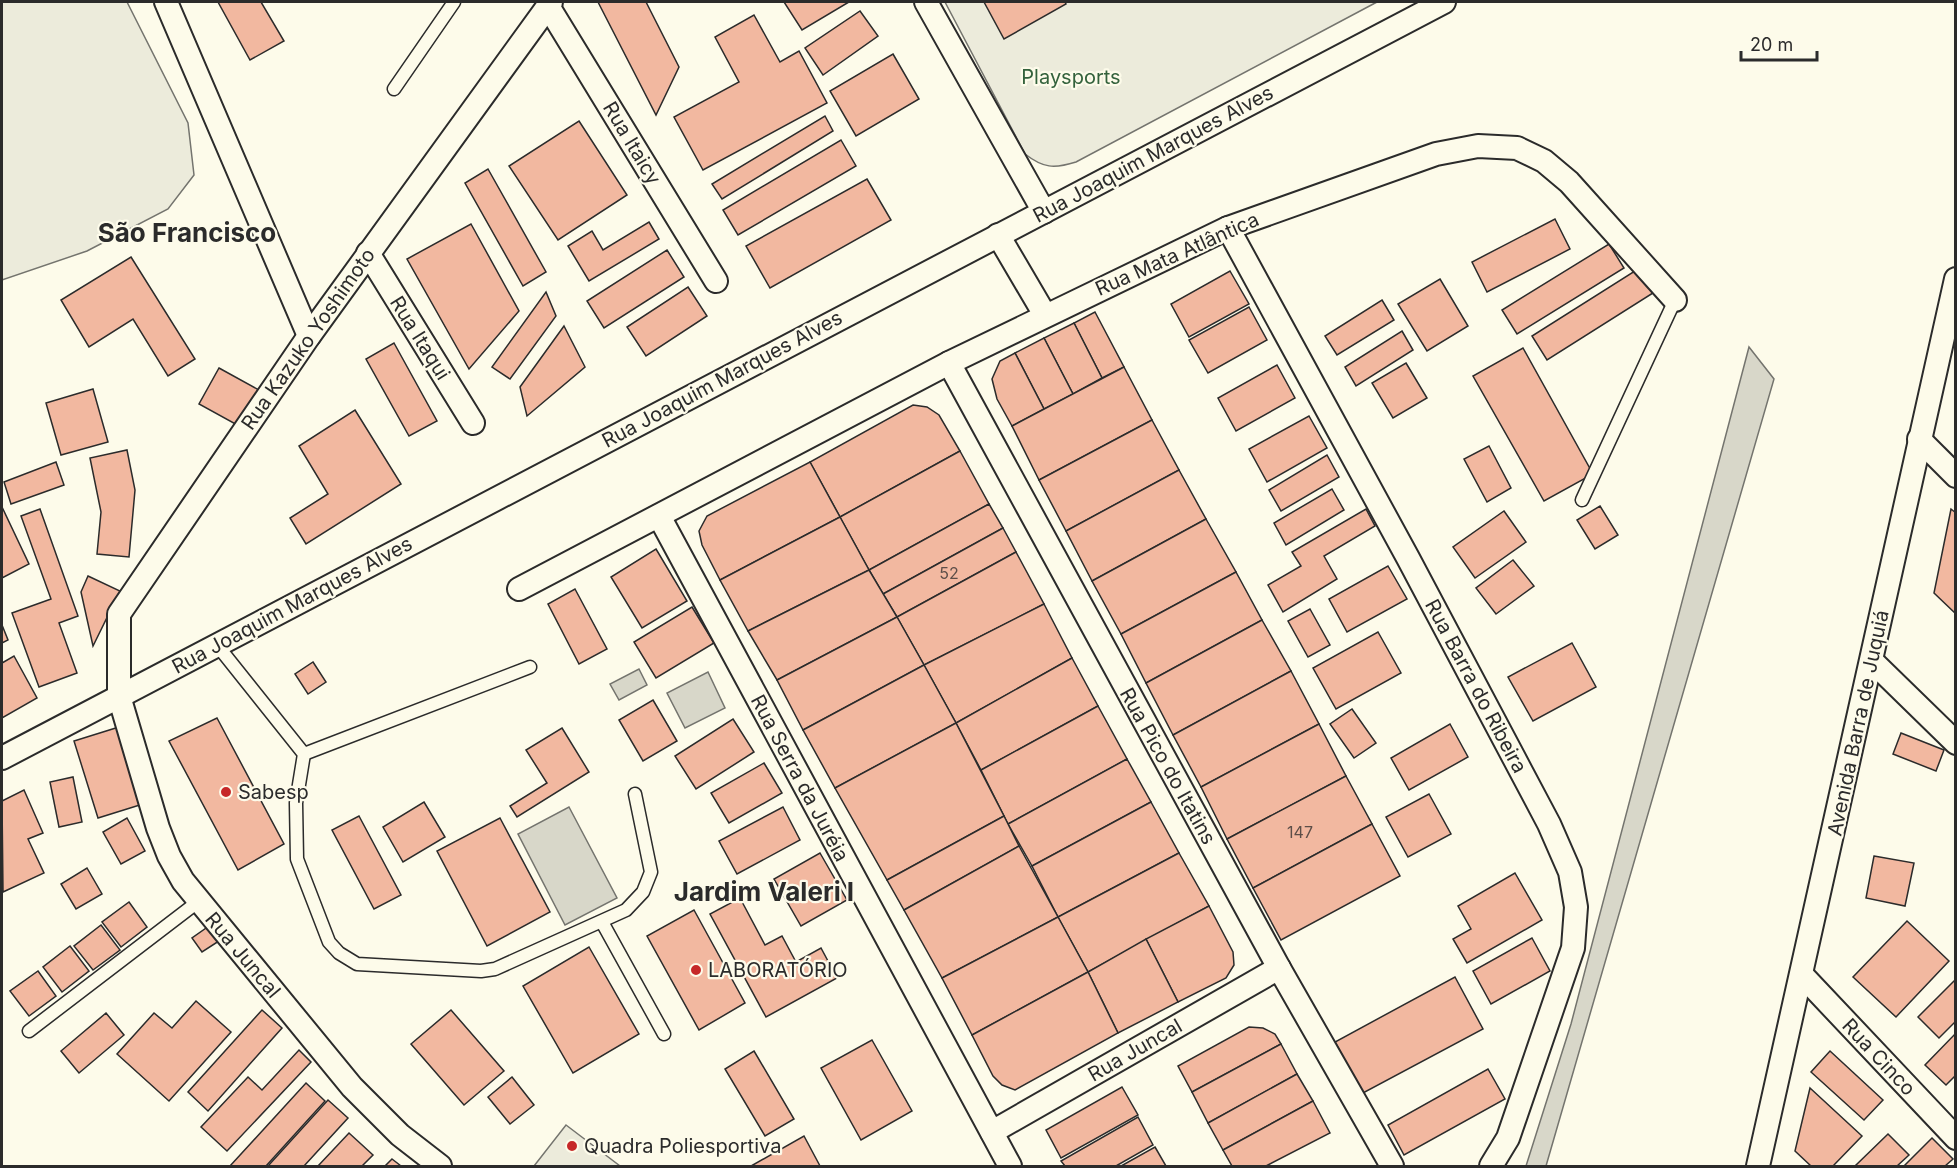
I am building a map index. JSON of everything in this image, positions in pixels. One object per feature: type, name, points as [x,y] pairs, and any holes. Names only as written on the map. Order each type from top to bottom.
[{"type":"street","points":[[166,2],[309,336]]},
{"type":"street","points":[[926,2],[1044,212]]},
{"type":"street","name":"Rua Joaquim Marques Alves","points":[[2,759],[1444,2]]},
{"type":"street","name":"Rua Kazuko Yoshimoto","points":[[119,696],[119,614],[309,336],[549,4]]},
{"type":"street","name":"Rua Itaicy","points":[[549,4],[716,281]]},
{"type":"street","name":"Rua Mata Atlântica","points":[[519,589],[949,363],[1227,228],[1436,154],[1478,146],[1517,148],[1544,161],[1569,182],[1675,300]]},
{"type":"street","name":"Rua Barra do Ribeira","points":[[1227,228],[1408,558],[1549,824],[1570,872],[1576,907],[1573,948],[1508,1138],[1491,1167]]},
{"type":"street","points":[[998,235],[1045,315]]},
{"type":"street","name":"Rua Itaqui","points":[[368,253],[473,423]]},
{"type":"street","name":"Avenida Barra de Juquiá","points":[[1758,1167],[1788,1030],[1803,976],[1919,439],[1956,279]]},
{"type":"street","name":"Rua Pico do Itatins","points":[[949,363],[1279,968],[1392,1167]]},
{"type":"street","points":[[1919,439],[1956,476]]},
{"type":"street","name":"Rua Serra da Juréia","points":[[659,516],[1010,1167]]},
{"type":"street","points":[[1872,661],[1956,743]]},
{"type":"street","name":"Rua Juncal","points":[[119,696],[165,847],[183,881],[352,1087],[392,1128],[440,1167]]},
{"type":"street","name":"Rua Juncal","points":[[992,1132],[1279,968]]},
{"type":"street","name":"Rua Cinco","points":[[1803,976],[1956,1138]]},
{"type":"lane","points":[[394,89],[454,2]]},
{"type":"lane","points":[[1582,500],[1675,300]]},
{"type":"lane","points":[[217,645],[304,754],[296,803],[297,859],[329,942],[348,960],[357,964],[481,972],[510,963],[602,922],[636,902],[649,883],[651,872],[635,794]]},
{"type":"lane","points":[[304,754],[530,667]]},
{"type":"lane","points":[[29,1030],[199,901]]},
{"type":"lane","points":[[602,922],[664,1034]]},
{"type":"green space","points":[[2,2],[127,2],[188,123],[194,175],[168,209],[87,251],[2,280]]},
{"type":"green space","name":"Playsports","points":[[945,2],[1377,2],[1076,162],[1049,166],[1025,154]]},
{"type":"green space","name":"Quadra Poliesportiva","points":[[566,1125],[620,1166],[534,1166]]},
{"type":"shaded area","points":[[1749,347],[1774,379],[1546,1166],[1526,1166],[1571,1024]]},
{"type":"shaded area","points":[[639,669],[647,685],[619,700],[610,684]]},
{"type":"shaded area","points":[[708,672],[725,708],[685,728],[667,693]]},
{"type":"shaded area","points":[[569,807],[617,898],[565,925],[518,834]]},
{"type":"building","points":[[218,2],[261,2],[284,41],[250,60]]},
{"type":"building","points":[[598,2],[646,2],[679,67],[656,115]]},
{"type":"building","points":[[784,2],[849,2],[802,30]]},
{"type":"building","points":[[984,2],[1065,2],[1066,4],[1004,39]]},
{"type":"building","points":[[860,11],[878,36],[823,75],[805,48]]},
{"type":"building","points":[[754,15],[780,62],[799,51],[827,103],[703,170],[674,117],[739,82],[715,37]]},
{"type":"building","points":[[893,54],[919,99],[856,136],[830,91]]},
{"type":"building","points":[[825,116],[833,131],[722,199],[712,184]]},
{"type":"building","points":[[579,121],[627,195],[558,240],[509,166]]},
{"type":"building","points":[[841,140],[856,166],[738,235],[723,210]]},
{"type":"building","points":[[488,169],[546,272],[523,286],[465,183]]},
{"type":"building","points":[[867,179],[891,220],[770,288],[746,246]]},
{"type":"building","points":[[1555,219],[1570,249],[1487,292],[1472,262]]},
{"type":"building","points":[[649,222],[659,239],[589,281],[568,246],[592,231],[603,250]]},
{"type":"building","points":[[471,224],[519,311],[469,369],[407,259]]},
{"type":"building","points":[[1609,244],[1624,268],[1517,334],[1502,310]]},
{"type":"building","points":[[667,250],[684,277],[604,328],[587,301]]},
{"type":"building","points":[[131,257],[195,359],[168,376],[133,319],[89,347],[61,300]]},
{"type":"building","points":[[1638,269],[1653,293],[1547,360],[1532,336]]},
{"type":"building","points":[[1230,271],[1249,304],[1189,337],[1171,304]]},
{"type":"building","points":[[1440,279],[1468,326],[1427,351],[1398,304]]},
{"type":"building","points":[[688,287],[707,316],[646,356],[627,327]]},
{"type":"building","points":[[546,292],[556,316],[510,379],[492,367]]},
{"type":"building","points":[[1382,300],[1394,320],[1337,355],[1325,336]]},
{"type":"building","points":[[1249,307],[1267,340],[1208,373],[1189,340]]},
{"type":"building","points":[[1095,312],[1124,367],[1102,378],[1074,323]]},
{"type":"building","points":[[1074,323],[1102,378],[1073,394],[1044,338]]},
{"type":"building","points":[[564,326],[585,367],[527,416],[520,387]]},
{"type":"building","points":[[1402,331],[1413,350],[1356,386],[1345,367]]},
{"type":"building","points":[[1044,338],[1073,394],[1044,409],[1015,353]]},
{"type":"building","points":[[394,343],[437,421],[409,436],[366,359]]},
{"type":"building","points":[[1523,348],[1593,474],[1544,501],[1473,376]]},
{"type":"building","points":[[1015,353],[1044,409],[1012,426],[997,399],[992,379],[1000,361]]},
{"type":"building","points":[[1406,363],[1427,398],[1393,418],[1372,383]]},
{"type":"building","points":[[1277,365],[1295,398],[1236,431],[1218,398]]},
{"type":"building","points":[[1124,367],[1152,420],[1039,480],[1012,426]]},
{"type":"building","points":[[219,368],[259,390],[239,426],[199,404]]},
{"type":"building","points":[[93,389],[108,442],[61,455],[46,403]]},
{"type":"building","points":[[913,405],[927,407],[939,415],[960,451],[840,517],[810,462]]},
{"type":"building","points":[[355,410],[401,484],[306,544],[290,518],[328,494],[299,446]]},
{"type":"building","points":[[1309,416],[1327,448],[1267,482],[1249,449]]},
{"type":"building","points":[[1152,420],[1179,470],[1066,531],[1039,480]]},
{"type":"building","points":[[1489,446],[1511,488],[1487,502],[1464,459]]},
{"type":"building","points":[[127,450],[135,490],[129,557],[97,554],[101,512],[90,458]]},
{"type":"building","points":[[960,451],[989,504],[869,570],[840,517]]},
{"type":"building","points":[[1327,455],[1339,477],[1281,511],[1269,490]]},
{"type":"building","points":[[56,462],[64,485],[11,504],[4,482]]},
{"type":"building","points":[[810,462],[840,517],[720,580],[702,545],[699,531],[707,516]]},
{"type":"building","points":[[1179,470],[1206,519],[1092,581],[1066,531]]},
{"type":"building","points":[[1332,489],[1344,510],[1286,545],[1274,523]]},
{"type":"building","points":[[989,504],[1003,528],[883,594],[869,570]]},
{"type":"building","points":[[1600,506],[1618,535],[1595,549],[1577,520]]},
{"type":"building","points":[[2,507],[29,564],[2,578]]},
{"type":"building","points":[[40,509],[78,616],[59,623],[77,673],[39,687],[12,613],[51,599],[21,516]]},
{"type":"building","points":[[1366,509],[1375,526],[1324,556],[1337,579],[1283,612],[1268,585],[1301,566],[1292,552]]},
{"type":"building","points":[[1951,509],[1956,513],[1956,614],[1934,593]]},
{"type":"building","points":[[1504,511],[1526,542],[1475,578],[1453,547]]},
{"type":"building","points":[[840,517],[869,570],[748,631],[720,580]]},
{"type":"building","points":[[1206,519],[1236,572],[1121,634],[1092,581]]},
{"type":"building","points":[[1003,528],[1016,552],[897,617],[883,594]]},
{"type":"building","points":[[656,549],[687,601],[642,628],[611,577]]},
{"type":"building","points":[[1016,552],[1044,604],[924,665],[897,617]]},
{"type":"building","points":[[1513,560],[1534,586],[1496,614],[1476,588]]},
{"type":"building","points":[[1388,566],[1407,599],[1347,632],[1329,599]]},
{"type":"building","points":[[869,570],[897,617],[777,680],[748,631]]},
{"type":"building","points":[[1236,572],[1262,620],[1146,683],[1121,634]]},
{"type":"building","points":[[88,576],[120,591],[93,646],[81,592]]},
{"type":"building","points":[[575,589],[607,649],[579,664],[548,604]]},
{"type":"building","points":[[1044,604],[1072,658],[956,723],[924,665]]},
{"type":"building","points":[[692,607],[714,643],[656,678],[634,642]]},
{"type":"building","points":[[1310,609],[1330,645],[1308,657],[1288,621]]},
{"type":"building","points":[[897,617],[924,665],[803,730],[777,680]]},
{"type":"building","points":[[1262,620],[1291,671],[1173,735],[1146,683]]},
{"type":"building","points":[[2,625],[8,640],[2,643]]},
{"type":"building","points":[[1378,632],[1401,673],[1336,709],[1313,668]]},
{"type":"building","points":[[1572,643],[1596,687],[1533,721],[1508,677]]},
{"type":"building","points":[[14,656],[37,698],[2,718],[2,663]]},
{"type":"building","points":[[1072,658],[1098,706],[981,770],[956,723]]},
{"type":"building","points":[[313,662],[326,682],[308,694],[295,674]]},
{"type":"building","points":[[924,665],[956,723],[835,788],[803,730]]},
{"type":"building","points":[[1291,671],[1319,724],[1201,787],[1173,735]]},
{"type":"building","points":[[653,700],[677,741],[643,761],[619,720]]},
{"type":"building","points":[[1098,706],[1127,759],[1008,824],[981,770]]},
{"type":"building","points":[[1352,709],[1376,743],[1354,758],[1330,724]]},
{"type":"building","name":"Sabesp","points":[[217,718],[284,844],[238,870],[169,741]]},
{"type":"building","points":[[733,719],[754,752],[696,789],[675,756]]},
{"type":"building","points":[[956,723],[1004,816],[887,880],[835,788]]},
{"type":"building","points":[[1319,724],[1346,776],[1227,839],[1201,787]]},
{"type":"building","points":[[1450,724],[1468,757],[1409,790],[1391,758]]},
{"type":"building","points":[[119,727],[143,804],[98,818],[74,741]]},
{"type":"building","points":[[562,728],[589,772],[517,817],[510,806],[547,783],[526,750]]},
{"type":"building","points":[[1901,733],[1944,750],[1936,771],[1893,754]]},
{"type":"building","points":[[1127,759],[1151,802],[1032,866],[1008,824]]},
{"type":"building","points":[[764,763],[782,793],[729,823],[711,793]]},
{"type":"building","points":[[1346,776],[1372,824],[1253,888],[1227,839]]},
{"type":"building","points":[[73,777],[82,822],[59,827],[50,782]]},
{"type":"building","points":[[24,790],[43,833],[28,839],[44,873],[3,892],[2,801]]},
{"type":"building","points":[[1429,794],[1451,834],[1408,857],[1386,817]]},
{"type":"building","points":[[424,802],[445,837],[403,862],[383,827]]},
{"type":"building","points":[[1151,802],[1179,853],[1058,917],[1032,866]]},
{"type":"building","points":[[783,807],[800,840],[737,874],[719,841]]},
{"type":"building","points":[[359,816],[401,895],[374,909],[332,830]]},
{"type":"building","points":[[1004,816],[1019,846],[904,910],[887,880]]},
{"type":"building","points":[[127,818],[145,851],[121,864],[103,832]]},
{"type":"building","points":[[500,818],[550,912],[487,946],[437,851]]},
{"type":"building","points":[[1372,824],[1400,876],[1281,940],[1253,888]]},
{"type":"building","points":[[1019,846],[1058,917],[942,978],[904,910]]},
{"type":"building","points":[[820,853],[847,900],[801,926],[774,879]]},
{"type":"building","points":[[1179,853],[1209,906],[1088,972],[1058,917]]},
{"type":"building","points":[[1874,856],[1914,863],[1905,906],[1866,898]]},
{"type":"building","points":[[87,868],[102,894],[76,909],[61,884]]},
{"type":"building","points":[[1515,873],[1542,920],[1467,963],[1453,939],[1471,929],[1458,906]]},
{"type":"building","points":[[740,898],[765,945],[782,936],[796,962],[821,948],[837,978],[766,1017],[710,914]]},
{"type":"building","points":[[129,902],[147,927],[121,947],[102,922]]},
{"type":"building","points":[[1209,906],[1233,952],[1234,965],[1226,978],[1178,1002],[1146,939]]},
{"type":"building","name":"LABORATÓRIO","points":[[694,910],[745,1003],[699,1030],[647,936]]},
{"type":"building","points":[[1058,917],[1088,972],[972,1035],[942,978]]},
{"type":"building","points":[[1907,921],[1949,961],[1896,1017],[1853,977]]},
{"type":"building","points":[[101,925],[120,950],[93,970],[74,946]]},
{"type":"building","points":[[209,926],[219,941],[202,952],[192,938]]},
{"type":"building","points":[[1532,938],[1550,971],[1491,1004],[1473,971]]},
{"type":"building","points":[[1146,939],[1178,1002],[1118,1033],[1088,972]]},
{"type":"building","points":[[70,946],[89,971],[62,992],[43,967]]},
{"type":"building","points":[[589,947],[639,1034],[573,1073],[523,986]]},
{"type":"building","points":[[38,971],[56,996],[29,1016],[10,991]]},
{"type":"building","points":[[1088,972],[1118,1033],[1015,1090],[1002,1085],[993,1076],[972,1035]]},
{"type":"building","points":[[1455,977],[1483,1029],[1363,1093],[1335,1042]]},
{"type":"building","points":[[1956,979],[1956,1021],[1939,1038],[1918,1017]]},
{"type":"building","points":[[196,1001],[231,1032],[169,1101],[117,1054],[154,1013],[172,1028]]},
{"type":"building","points":[[262,1010],[282,1028],[208,1111],[188,1092]]},
{"type":"building","points":[[451,1010],[504,1071],[464,1105],[411,1044]]},
{"type":"building","points":[[106,1013],[124,1035],[79,1073],[61,1051]]},
{"type":"building","points":[[1249,1027],[1263,1028],[1275,1034],[1281,1044],[1192,1092],[1178,1066]]},
{"type":"building","points":[[1956,1033],[1956,1075],[1946,1085],[1925,1065]]},
{"type":"building","points":[[872,1040],[912,1111],[861,1140],[821,1068]]},
{"type":"building","points":[[1281,1044],[1297,1074],[1208,1123],[1192,1092]]},
{"type":"building","points":[[299,1050],[311,1062],[227,1151],[201,1127],[248,1077],[262,1090]]},
{"type":"building","points":[[754,1051],[794,1119],[765,1136],[725,1069]]},
{"type":"building","points":[[1830,1051],[1883,1100],[1864,1120],[1811,1072]]},
{"type":"building","points":[[1488,1069],[1505,1099],[1404,1155],[1388,1125]]},
{"type":"building","points":[[1297,1074],[1313,1101],[1223,1150],[1208,1123]]},
{"type":"building","points":[[512,1077],[534,1105],[510,1124],[488,1097]]},
{"type":"building","points":[[306,1083],[325,1101],[266,1166],[230,1166]]},
{"type":"building","points":[[1122,1087],[1138,1115],[1061,1158],[1046,1130]]},
{"type":"building","points":[[1810,1088],[1862,1136],[1833,1166],[1811,1166],[1795,1151]]},
{"type":"building","points":[[328,1100],[348,1118],[304,1166],[268,1166]]},
{"type":"building","points":[[1313,1101],[1330,1133],[1266,1166],[1232,1166],[1223,1150]]},
{"type":"building","points":[[1138,1117],[1153,1145],[1116,1166],[1065,1166],[1061,1161]]},
{"type":"building","points":[[349,1133],[373,1155],[362,1166],[318,1166]]},
{"type":"building","points":[[1888,1134],[1909,1155],[1897,1166],[1855,1166]]},
{"type":"building","points":[[804,1136],[820,1166],[751,1166]]},
{"type":"building","points":[[1932,1138],[1953,1159],[1945,1166],[1904,1166]]},
{"type":"building","points":[[1155,1147],[1166,1166],[1121,1166]]},
{"type":"building","points":[[392,1159],[401,1166],[385,1166]]},
{"type":"place","name":"Sabesp","points":[[226,792]]},
{"type":"place","name":"LABORATÓRIO","points":[[696,970]]},
{"type":"place","name":"Quadra Poliesportiva","points":[[572,1146]]},
{"type":"district","name":"São Francisco","points":[[187,233]]},
{"type":"district","name":"Jardim Valeri I","points":[[764,892]]}]
